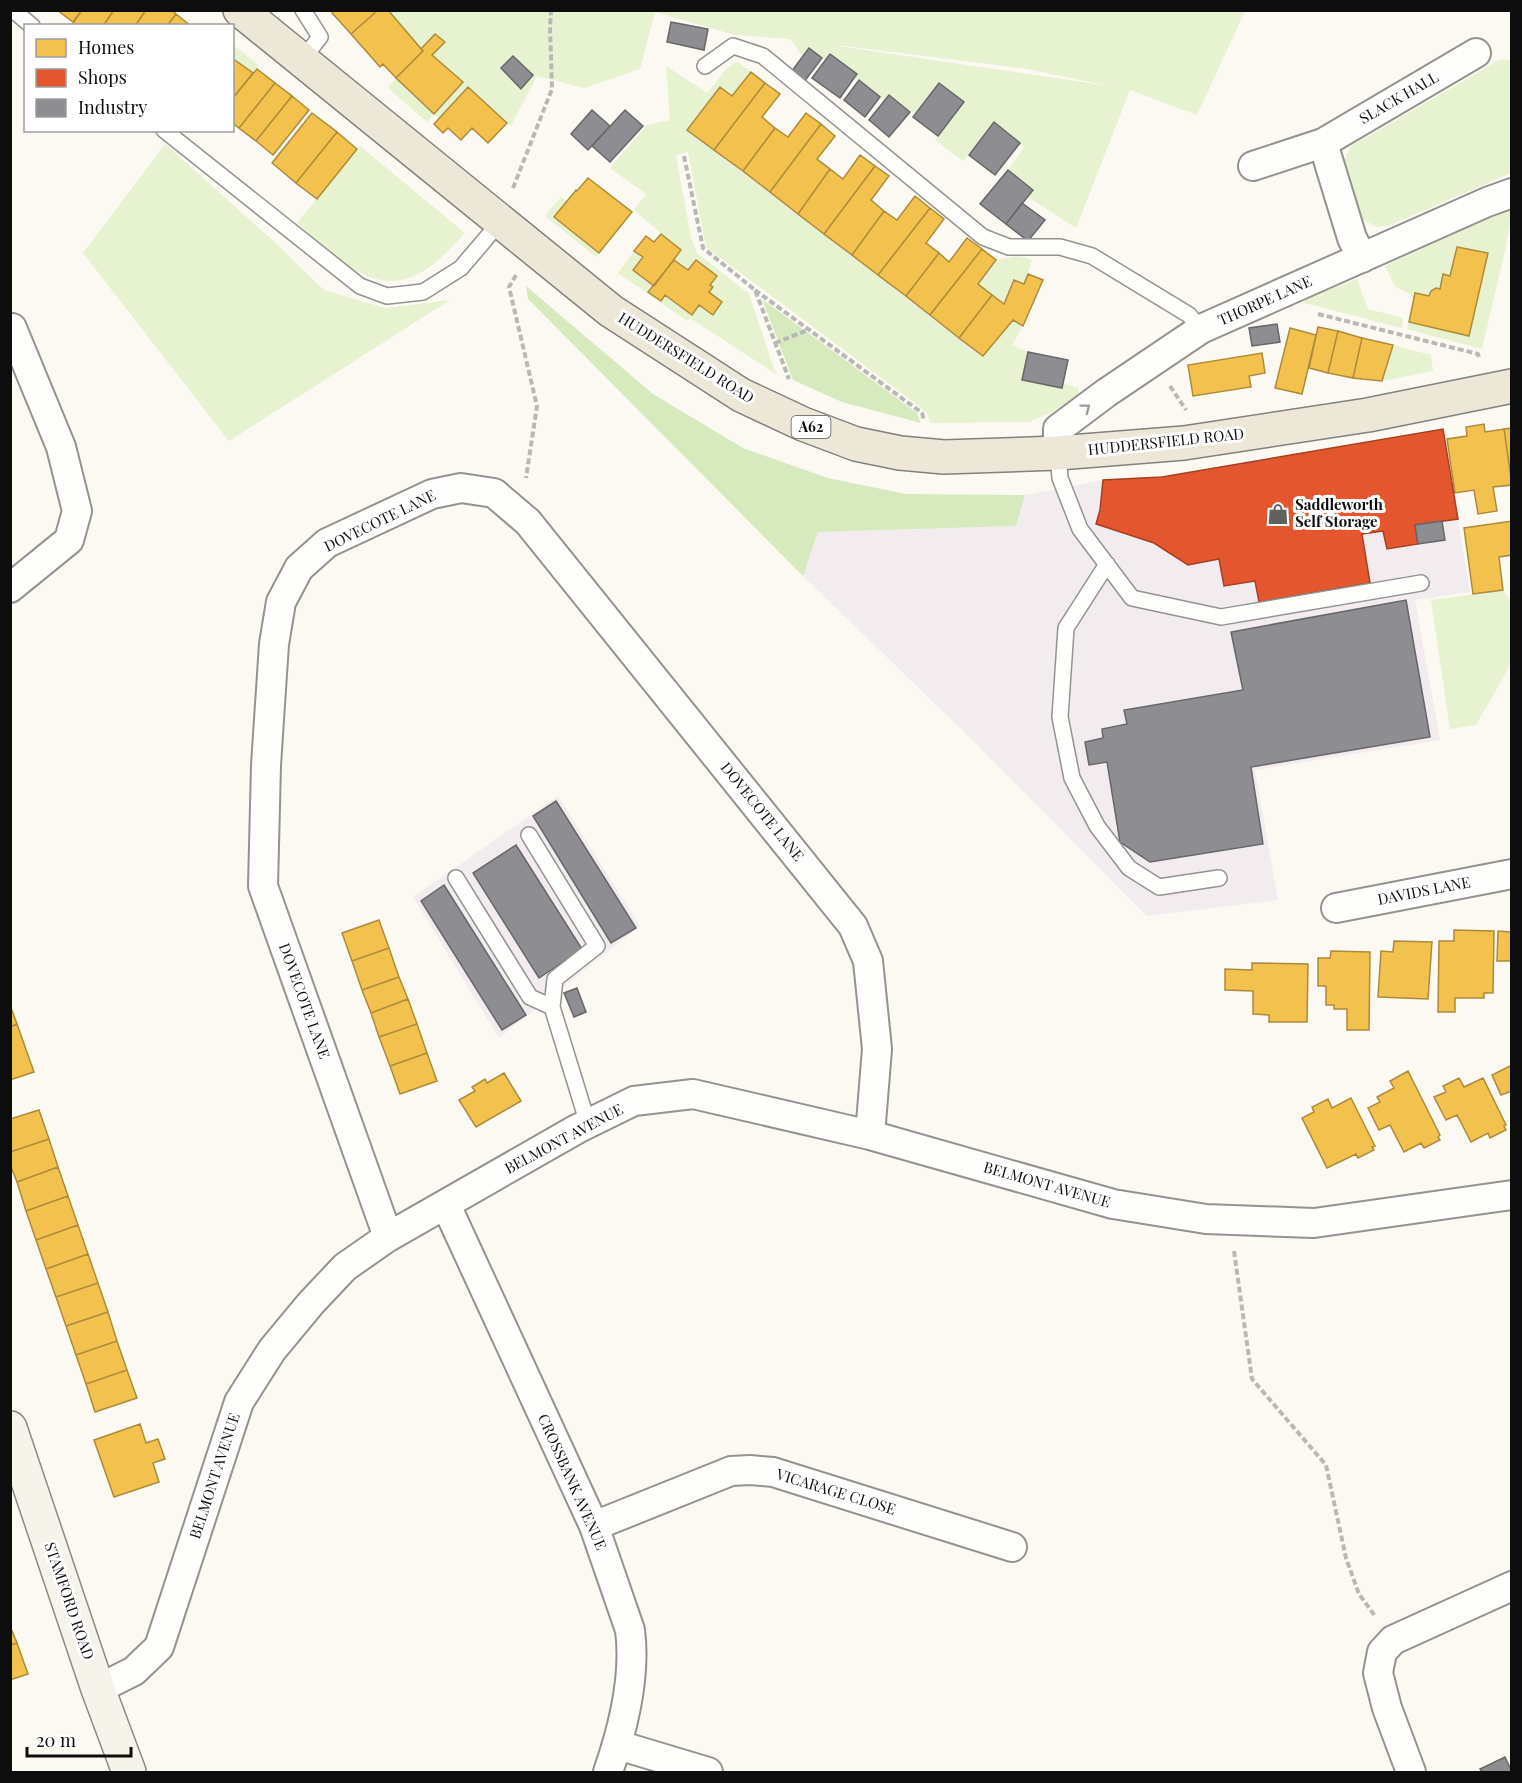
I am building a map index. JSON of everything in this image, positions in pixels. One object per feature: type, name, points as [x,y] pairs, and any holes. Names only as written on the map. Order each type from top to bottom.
[{"type":"main road","name":"HUDDERSFIELD ROAD","points":[[240,10],[611,311],[741,395],[802,424],[856,444],[900,453],[944,457],[1058,453],[1184,443],[1368,415],[1512,386]]},
{"type":"street","name":"SLACK HALL","points":[[1252,166],[1323,143],[1476,53]]},
{"type":"street","points":[[1323,143],[1352,238],[1362,258]]},
{"type":"street","name":"THORPE LANE","points":[[1058,453],[1058,429],[1106,393],[1201,329],[1512,193]]},
{"type":"street","points":[[10,588],[69,540],[77,511],[61,447],[12,328]]},
{"type":"street","name":"DOVECOTE LANE","points":[[388,1237],[263,886],[266,765],[274,644],[279,612],[281,602],[299,568],[327,543],[432,494],[461,488],[494,493],[536,531],[853,926],[868,961],[877,1049],[870,1135]]},
{"type":"street","name":"DAVIDS LANE","points":[[1336,908],[1512,874]]},
{"type":"street","name":"BELMONT AVENUE","points":[[98,1689],[134,1671],[159,1647],[239,1402],[272,1350],[311,1303],[345,1267],[388,1237],[588,1124],[634,1101],[693,1094],[870,1135],[1113,1204],[1206,1219],[1314,1223],[1512,1195]]},
{"type":"street","name":"CROSSBANK AVENUE","points":[[446,1205],[594,1526],[630,1630],[632,1643],[628,1694],[618,1745],[608,1773]]},
{"type":"street","name":"STAMFORD ROAD","points":[[10,1428],[98,1689],[129,1773]]},
{"type":"street","name":"VICARAGE CLOSE","points":[[594,1526],[731,1471],[750,1470],[772,1472],[1012,1547]]},
{"type":"street","points":[[1411,1773],[1378,1673],[1382,1652],[1394,1640],[1512,1586]]},
{"type":"street","points":[[618,1745],[708,1773]]},
{"type":"lane","points":[[13,10],[30,24]]},
{"type":"lane","points":[[302,60],[320,37],[303,10]]},
{"type":"lane","points":[[705,66],[733,46],[763,56],[983,237],[1009,247],[1060,247],[1092,256],[1189,315],[1201,329]]},
{"type":"lane","points":[[167,132],[360,286],[387,296],[423,292],[461,268],[500,222]]},
{"type":"lane","points":[[1058,453],[1060,478],[1080,529],[1132,597],[1221,616],[1421,583]]},
{"type":"lane","points":[[1107,564],[1066,628],[1060,717],[1072,778],[1097,826],[1129,868],[1159,887],[1219,878]]},
{"type":"lane","points":[[529,835],[597,946],[555,979],[552,1007],[588,1124]]},
{"type":"lane","points":[[456,878],[530,997],[552,1007]]},
{"type":"path","points":[[500,222],[552,88],[551,10]]},
{"type":"path","points":[[684,156],[703,249],[808,330],[922,413],[926,430]]},
{"type":"path","points":[[512,507],[527,478],[537,406],[510,287],[520,270]]},
{"type":"path","points":[[755,290],[790,381]]},
{"type":"path","points":[[1287,292],[1295,308],[1478,354],[1480,360]]},
{"type":"path","points":[[775,343],[808,330]]},
{"type":"path","points":[[1230,1220],[1252,1379],[1326,1466],[1347,1558],[1359,1594],[1394,1640]]},
{"type":"shaded area","points":[[1443,429],[1470,592],[1415,600],[1440,740],[1255,770],[1278,900],[1147,916],[961,729],[803,576],[818,532],[1016,526],[1025,495],[1103,480],[1162,477]]},
{"type":"shaded area","points":[[558,796],[640,926],[499,1038],[413,897]]},
{"type":"green space","points":[[388,11],[1245,11],[1197,115],[1130,90],[1076,228],[1028,197],[1033,190],[1008,170],[1024,147],[995,123],[963,161],[935,140],[964,102],[939,83],[915,114],[889,95],[884,101],[855,77],[857,74],[830,54],[825,60],[809,48],[802,56],[790,39],[735,35],[655,12],[640,69],[584,88],[537,76],[511,126],[468,88],[439,119],[434,114],[432,55],[444,42],[421,49]],"holes":[[[837,45],[1027,69],[1110,86]]]},
{"type":"green space","points":[[234,46],[259,65],[253,73],[234,59]]},
{"type":"green space","points":[[1499,60],[1511,60],[1511,173],[1390,225],[1376,227],[1361,218],[1345,160],[1350,147]]},
{"type":"green space","points":[[737,61],[751,72],[732,96],[720,87],[688,130],[983,356],[1013,320],[1023,326],[1012,345],[1028,352],[1023,380],[1062,388],[1063,383],[1078,388],[1080,396],[1065,406],[1029,422],[930,423],[927,413],[911,400],[706,247],[688,152],[676,155],[691,238],[697,253],[749,294],[776,374],[690,318],[687,321],[618,273],[634,251],[643,257],[654,286],[649,292],[661,301],[665,295],[692,314],[699,305],[713,314],[722,302],[709,292],[713,287],[710,285],[717,275],[696,260],[688,270],[674,260],[681,250],[634,210],[646,194],[610,168],[647,125],[670,120],[666,66],[707,93],[726,69]]},
{"type":"green space","points":[[396,78],[434,114],[427,122],[388,88]]},
{"type":"green space","points":[[165,144],[281,248],[324,290],[385,308],[450,300],[229,441],[83,253]]},
{"type":"green space","points":[[360,146],[465,233],[436,262],[416,275],[399,280],[382,280],[366,276],[337,258],[297,223]]},
{"type":"green space","points":[[561,197],[567,201],[554,217],[599,253],[596,257],[545,216]]},
{"type":"green space","points":[[1511,208],[1505,250],[1482,349],[1407,329],[1409,322],[1469,336],[1488,253],[1457,247],[1450,276],[1440,289],[1436,288],[1431,291],[1429,296],[1415,293],[1414,297],[1395,286],[1385,266]]},
{"type":"green space","points":[[1019,256],[1032,260],[1024,284],[1014,281],[1004,304],[978,284],[996,260]]},
{"type":"green space","points":[[1357,279],[1368,309],[1403,318],[1402,328],[1304,303],[1307,298]]},
{"type":"green space","points":[[526,286],[653,394],[743,448],[828,478],[906,494],[1025,495],[1016,526],[818,532],[803,576],[528,299]]},
{"type":"green space","points":[[762,299],[917,413],[921,423],[842,402],[793,380]]},
{"type":"green space","points":[[1393,345],[1431,355],[1433,371],[1382,381]]},
{"type":"green space","points":[[1503,590],[1511,601],[1511,664],[1476,725],[1450,729],[1431,600]]},
{"type":"building: Homes","points":[[57,10],[82,10],[73,22]]},
{"type":"building: Homes","points":[[82,10],[114,10],[104,24],[72,24]]},
{"type":"building: Homes","points":[[114,10],[146,10],[136,24],[104,24]]},
{"type":"building: Homes","points":[[146,10],[172,10],[176,14],[168,24],[136,24]]},
{"type":"building: Homes","points":[[335,10],[378,10],[351,34],[332,13]]},
{"type":"building: Homes","points":[[378,10],[388,10],[423,51],[396,78],[383,64],[380,67],[351,34]]},
{"type":"building: Homes","points":[[176,14],[188,24],[168,24]]},
{"type":"building: Homes","points":[[435,34],[445,42],[432,55],[463,82],[434,114],[396,78],[423,51],[421,49]]},
{"type":"building: Homes","points":[[234,59],[253,73],[234,97]]},
{"type":"building: Homes","points":[[257,69],[275,83],[239,128],[234,124],[234,97]]},
{"type":"building: Homes","points":[[751,72],[765,83],[714,150],[687,130],[720,87],[732,96]]},
{"type":"building: Homes","points":[[275,83],[292,96],[256,141],[239,128]]},
{"type":"building: Homes","points":[[765,83],[780,94],[762,117],[775,128],[743,171],[714,150]]},
{"type":"building: Homes","points":[[468,87],[507,123],[488,143],[472,128],[461,140],[448,128],[443,133],[434,124]]},
{"type":"building: Homes","points":[[292,96],[309,110],[273,155],[256,141]]},
{"type":"building: Homes","points":[[312,113],[337,132],[296,183],[272,163]]},
{"type":"building: Homes","points":[[806,113],[821,124],[770,192],[743,171],[775,128],[788,137]]},
{"type":"building: Homes","points":[[821,124],[835,136],[817,159],[830,169],[798,214],[770,192]]},
{"type":"building: Homes","points":[[337,132],[357,149],[317,199],[296,183]]},
{"type":"building: Homes","points":[[860,155],[875,166],[824,234],[798,214],[830,169],[843,179]]},
{"type":"building: Homes","points":[[875,166],[889,176],[871,200],[884,211],[852,255],[824,234]]},
{"type":"building: Homes","points":[[588,178],[632,212],[599,253],[554,217]]},
{"type":"building: Homes","points":[[915,196],[930,208],[878,275],[852,255],[884,211],[897,220]]},
{"type":"building: Homes","points":[[930,208],[944,219],[926,243],[939,253],[906,296],[878,275]]},
{"type":"building: Homes","points":[[661,234],[681,250],[654,286],[633,270],[643,257],[634,251],[646,236],[654,242]]},
{"type":"building: Homes","points":[[967,238],[982,249],[930,315],[906,296],[939,253],[949,262]]},
{"type":"building: Homes","points":[[1457,247],[1488,253],[1469,336],[1409,322],[1415,293],[1429,296],[1431,291],[1436,288],[1440,289],[1443,274],[1450,276]]},
{"type":"building: Homes","points":[[982,249],[996,260],[978,284],[992,295],[959,338],[930,315]]},
{"type":"building: Homes","points":[[674,260],[688,270],[696,260],[717,276],[710,285],[713,287],[709,292],[722,302],[713,315],[699,305],[692,315],[665,295],[661,301],[648,292]]},
{"type":"building: Homes","points":[[1028,274],[1043,280],[1023,326],[1013,320],[983,356],[959,338],[992,295],[1004,304],[1014,280],[1024,284]]},
{"type":"building: Homes","points":[[1318,327],[1338,331],[1328,373],[1309,368]]},
{"type":"building: Homes","points":[[1290,328],[1316,335],[1302,394],[1275,388]]},
{"type":"building: Homes","points":[[1338,331],[1362,338],[1353,378],[1328,373]]},
{"type":"building: Homes","points":[[1362,338],[1393,345],[1382,381],[1353,378]]},
{"type":"building: Homes","points":[[1262,353],[1265,373],[1249,376],[1251,387],[1193,396],[1188,365]]},
{"type":"building: Homes","points":[[1484,424],[1485,432],[1504,429],[1512,485],[1493,487],[1497,511],[1478,514],[1474,490],[1455,493],[1447,439],[1467,436],[1466,427]]},
{"type":"building: Homes","points":[[1512,428],[1512,478],[1511,478],[1504,429]]},
{"type":"building: Homes","points":[[1512,521],[1512,555],[1499,557],[1503,590],[1473,594],[1464,528]]},
{"type":"building: Homes","points":[[379,920],[389,948],[352,961],[342,933]]},
{"type":"building: Homes","points":[[1512,929],[1512,993],[1511,961],[1497,961],[1498,931],[1511,932]]},
{"type":"building: Homes","points":[[1454,930],[1494,931],[1493,993],[1484,993],[1484,998],[1455,998],[1455,1012],[1438,1012],[1439,941],[1454,941]]},
{"type":"building: Homes","points":[[1394,941],[1432,942],[1428,999],[1378,997],[1381,951],[1393,952]]},
{"type":"building: Homes","points":[[389,948],[399,977],[362,990],[352,961]]},
{"type":"building: Homes","points":[[1331,951],[1370,952],[1369,1030],[1347,1030],[1347,1009],[1334,1009],[1334,1005],[1326,1005],[1326,986],[1318,986],[1318,958],[1330,958]]},
{"type":"building: Homes","points":[[1252,963],[1308,964],[1307,1022],[1269,1022],[1269,1015],[1253,1014],[1253,991],[1225,990],[1225,969],[1252,970]]},
{"type":"building: Homes","points":[[399,977],[408,999],[371,1013],[362,990]]},
{"type":"building: Homes","points":[[408,999],[417,1024],[379,1037],[371,1013]]},
{"type":"building: Homes","points":[[10,1005],[17,1024],[10,1027]]},
{"type":"building: Homes","points":[[17,1024],[34,1072],[10,1080],[10,1027]]},
{"type":"building: Homes","points":[[417,1024],[427,1053],[390,1066],[379,1037]]},
{"type":"building: Homes","points":[[427,1053],[437,1081],[400,1094],[390,1066]]},
{"type":"building: Homes","points":[[1512,1065],[1512,1091],[1501,1095],[1492,1075]]},
{"type":"building: Homes","points":[[1408,1071],[1440,1135],[1438,1137],[1440,1140],[1424,1148],[1421,1143],[1404,1152],[1390,1125],[1379,1130],[1368,1108],[1380,1102],[1377,1097],[1394,1088],[1390,1081]]},
{"type":"building: Homes","points":[[504,1073],[521,1101],[476,1127],[459,1100],[475,1091],[472,1087],[485,1079],[487,1083]]},
{"type":"building: Homes","points":[[1459,1078],[1464,1087],[1483,1078],[1506,1125],[1504,1126],[1506,1130],[1490,1138],[1488,1133],[1471,1142],[1457,1115],[1446,1120],[1434,1097],[1446,1092],[1443,1086]]},
{"type":"building: Homes","points":[[1351,1098],[1375,1146],[1372,1147],[1374,1150],[1358,1158],[1356,1154],[1327,1168],[1302,1118],[1314,1112],[1312,1107],[1328,1099],[1332,1108]]},
{"type":"building: Homes","points":[[39,1110],[49,1139],[10,1152],[10,1119]]},
{"type":"building: Homes","points":[[49,1139],[58,1167],[17,1182],[10,1164],[10,1152]]},
{"type":"building: Homes","points":[[58,1167],[68,1196],[26,1211],[17,1182]]},
{"type":"building: Homes","points":[[68,1196],[78,1225],[36,1240],[26,1211]]},
{"type":"building: Homes","points":[[78,1225],[88,1254],[46,1269],[36,1240]]},
{"type":"building: Homes","points":[[88,1254],[98,1283],[56,1297],[46,1269]]},
{"type":"building: Homes","points":[[98,1283],[108,1312],[66,1326],[56,1297]]},
{"type":"building: Homes","points":[[108,1312],[117,1341],[76,1355],[66,1326]]},
{"type":"building: Homes","points":[[117,1341],[127,1370],[86,1384],[76,1355]]},
{"type":"building: Homes","points":[[127,1370],[137,1398],[95,1412],[86,1384]]},
{"type":"building: Homes","points":[[140,1424],[146,1443],[158,1439],[165,1459],[153,1463],[159,1482],[114,1497],[94,1440]]},
{"type":"building: Homes","points":[[10,1626],[17,1643],[10,1645]]},
{"type":"building: Homes","points":[[17,1643],[28,1674],[10,1680],[10,1645]]},
{"type":"building: Shops","name":"Saddleworth Self Storage","points":[[1443,429],[1458,519],[1415,525],[1418,544],[1387,549],[1383,531],[1362,534],[1370,583],[1259,602],[1255,581],[1224,586],[1219,559],[1188,565],[1154,543],[1096,524],[1103,480],[1162,477]]},
{"type":"building: Industry","points":[[671,22],[708,29],[704,50],[667,42]]},
{"type":"building: Industry","points":[[809,48],[822,58],[804,82],[791,72]]},
{"type":"building: Industry","points":[[830,54],[857,74],[840,98],[812,78]]},
{"type":"building: Industry","points":[[513,56],[533,75],[521,89],[501,68]]},
{"type":"building: Industry","points":[[859,80],[880,97],[865,117],[844,100]]},
{"type":"building: Industry","points":[[939,83],[964,102],[938,136],[913,117]]},
{"type":"building: Industry","points":[[889,95],[910,112],[889,137],[869,120]]},
{"type":"building: Industry","points":[[592,110],[610,126],[588,150],[571,134]]},
{"type":"building: Industry","points":[[625,110],[643,126],[610,162],[592,146]]},
{"type":"building: Industry","points":[[994,122],[1020,143],[995,175],[969,155]]},
{"type":"building: Industry","points":[[1008,170],[1033,190],[1006,224],[980,204]]},
{"type":"building: Industry","points":[[1022,203],[1045,220],[1028,241],[1006,224]]},
{"type":"building: Industry","points":[[1277,324],[1280,342],[1252,346],[1249,328]]},
{"type":"building: Industry","points":[[1028,352],[1068,360],[1062,388],[1022,380]]},
{"type":"building: Industry","points":[[1442,521],[1445,540],[1418,544],[1415,525]]},
{"type":"building: Industry","points":[[1406,600],[1430,737],[1251,767],[1263,844],[1150,862],[1120,842],[1107,762],[1089,765],[1085,742],[1103,738],[1102,729],[1127,724],[1124,710],[1243,690],[1231,632]]},
{"type":"building: Industry","points":[[556,801],[636,928],[611,943],[533,816]]},
{"type":"building: Industry","points":[[516,845],[582,949],[539,978],[473,873]]},
{"type":"building: Industry","points":[[444,885],[526,1015],[502,1030],[421,901]]},
{"type":"building: Industry","points":[[577,988],[586,1012],[574,1017],[564,993]]},
{"type":"building: Industry","points":[[1505,1757],[1512,1772],[1482,1772],[1480,1769]]},
{"type":"place","name":"Saddleworth Self Storage","points":[[1278,514]]}]
